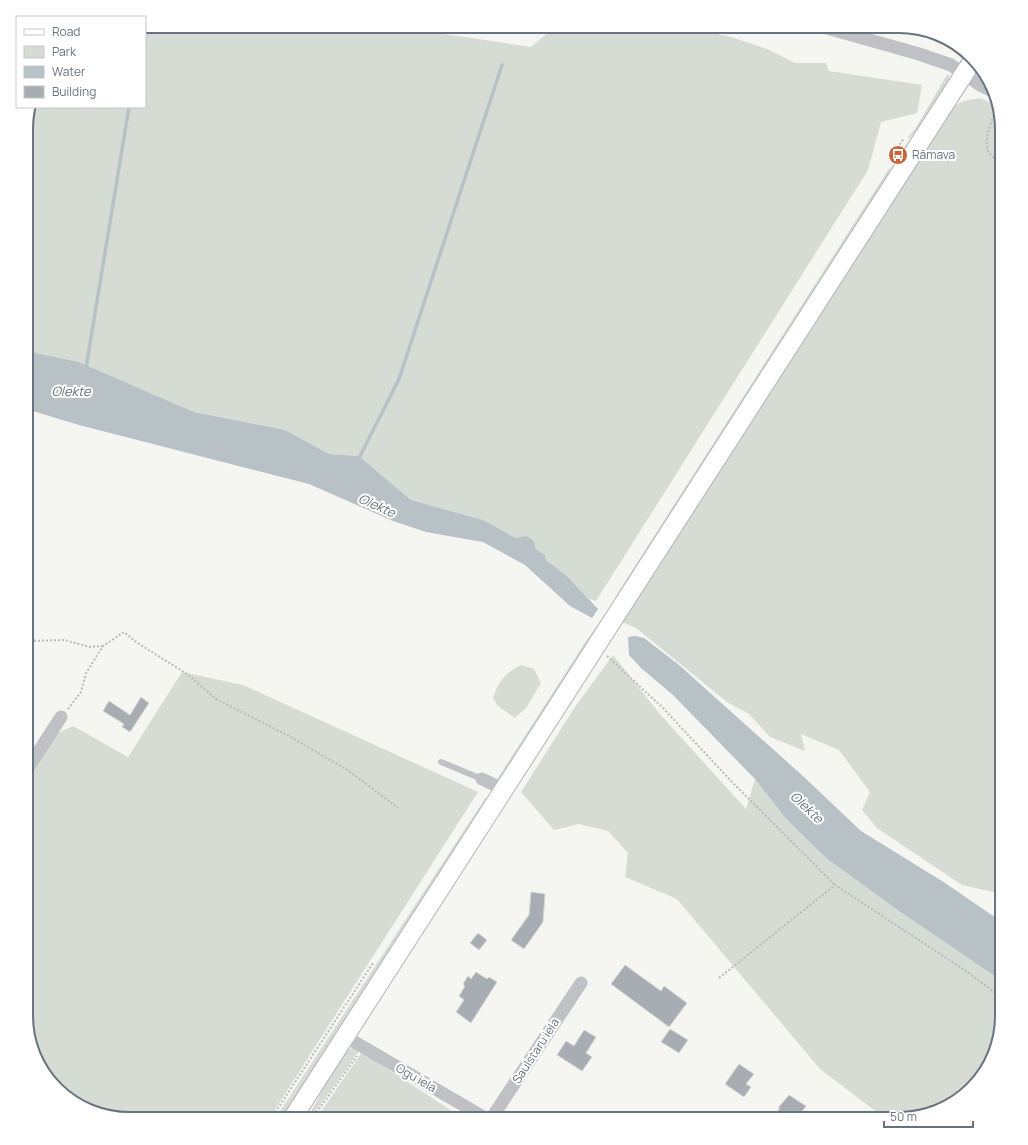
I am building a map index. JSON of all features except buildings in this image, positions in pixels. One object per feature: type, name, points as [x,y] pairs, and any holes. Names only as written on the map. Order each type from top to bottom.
[{"type":"main road","points":[[297,1112],[969,67]]},
{"type":"street","points":[[845,33],[919,54],[951,65],[969,67],[979,76]]},
{"type":"street","points":[[33,760],[61,717]]},
{"type":"street","points":[[482,779],[505,790]]},
{"type":"street","name":"Saulstaru iela","points":[[496,1112],[581,983]]},
{"type":"street","name":"Ogu iela","points":[[346,1037],[475,1112]]},
{"type":"lane","points":[[441,762],[482,779]]},
{"type":"path","points":[[994,117],[987,141],[988,150],[995,157]]},
{"type":"path","points":[[61,717],[81,692],[86,673],[103,646],[124,632],[136,642],[187,674],[216,699],[289,736],[349,771],[398,808]]},
{"type":"path","points":[[33,641],[65,640],[89,647],[103,646]]},
{"type":"path","points":[[597,646],[663,708],[769,820],[835,884],[966,971],[995,993]]},
{"type":"path","points":[[719,978],[835,884]]},
{"type":"path","points":[[317,1112],[363,1048]]},
{"type":"green space","points":[[146,33],[443,33],[531,47],[548,33],[711,33],[728,36],[767,49],[795,63],[826,63],[829,71],[922,85],[917,113],[881,122],[868,170],[596,601],[589,599],[567,576],[546,560],[545,555],[536,549],[535,544],[516,538],[483,520],[411,500],[359,456],[329,454],[285,430],[194,412],[79,362],[33,352],[33,123],[35,108],[146,108]]},
{"type":"green space","points":[[948,73],[950,81],[932,111],[909,139],[907,138],[915,129]]},
{"type":"green space","points":[[980,98],[991,103],[995,123],[995,892],[962,885],[877,828],[862,810],[870,792],[839,750],[801,734],[805,751],[770,737],[749,714],[727,702],[636,628],[622,622],[954,106],[963,101]]},
{"type":"green space","points":[[890,167],[890,172],[868,210],[501,779],[496,781],[586,641],[612,605],[619,591]]},
{"type":"green space","points":[[613,655],[659,713],[746,809],[755,779],[788,821],[826,858],[899,911],[995,976],[995,1016],[992,1041],[979,1069],[967,1084],[952,1096],[924,1109],[899,1112],[877,1112],[820,1069],[677,899],[625,877],[628,853],[608,831],[579,824],[554,830],[521,792],[575,707]]},
{"type":"green space","points":[[521,665],[534,669],[541,683],[526,708],[515,718],[497,705],[493,698],[497,687],[503,678]]},
{"type":"green space","points":[[182,672],[243,685],[478,792],[273,1112],[129,1112],[104,1109],[92,1105],[76,1096],[61,1084],[49,1069],[38,1047],[33,1016],[33,768],[57,733],[73,726],[128,757]]},
{"type":"green space","points":[[486,797],[486,806],[289,1112],[280,1112]]},
{"type":"green space","points":[[353,1048],[359,1051],[315,1112],[311,1112],[320,1095],[326,1078],[345,1050]]},
{"type":"green space","points":[[362,1052],[453,1112],[321,1112]]},
{"type":"water","name":"Olekte","points":[[33,352],[79,362],[194,412],[285,430],[329,454],[359,456],[411,500],[483,520],[516,538],[526,536],[534,541],[536,549],[545,555],[546,560],[567,576],[598,609],[592,618],[570,606],[525,565],[483,542],[426,532],[393,521],[309,484],[79,425],[33,411]]},
{"type":"water","name":"Olekte","points":[[635,636],[644,638],[679,665],[804,777],[861,831],[945,883],[995,917],[995,976],[899,911],[826,858],[788,821],[755,779],[673,695],[641,668],[629,655],[628,637]]},
{"type":"waterway","points":[[358,460],[399,379],[502,65]]},
{"type":"waterway","points":[[86,368],[129,108]]},
{"type":"place","name":"Rāmava","points":[[898,155]]}]
